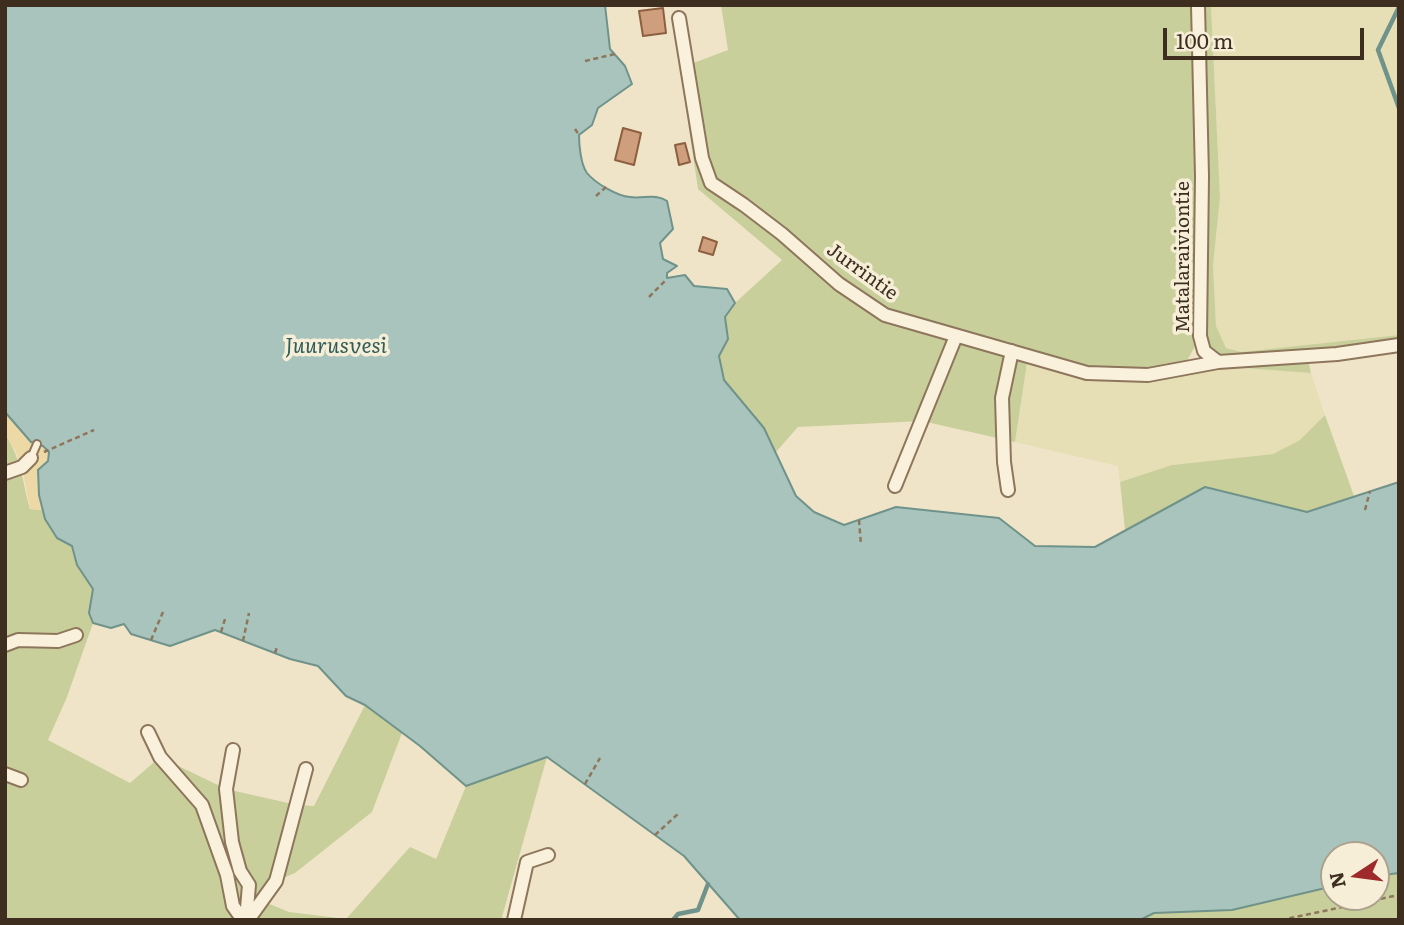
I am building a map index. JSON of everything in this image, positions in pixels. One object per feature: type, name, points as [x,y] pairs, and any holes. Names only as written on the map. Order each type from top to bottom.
[{"type":"street","name":"Matalaraiviontie","points":[[1198,5],[1202,176],[1200,336],[1204,351],[1218,362]]},
{"type":"street","name":"Jurrintie","points":[[678,18],[702,158],[711,183],[782,234],[839,284],[885,316],[1087,373],[1149,375],[1218,362]]},
{"type":"street","points":[[895,486],[956,336]]},
{"type":"street","points":[[1218,362],[1337,354],[1399,345]]},
{"type":"street","points":[[1008,490],[1004,462],[1002,398],[1012,351]]},
{"type":"street","points":[[5,473],[22,467],[31,458]]},
{"type":"street","points":[[5,645],[18,640],[58,641],[76,635]]},
{"type":"street","points":[[148,732],[160,757],[202,806],[227,875],[233,905],[246,920]]},
{"type":"street","points":[[233,750],[226,789],[232,842],[240,871],[249,885],[246,920]]},
{"type":"street","points":[[246,920],[276,881],[306,769]]},
{"type":"street","points":[[5,774],[21,780]]},
{"type":"street","points":[[514,920],[527,862],[548,855]]},
{"type":"lane","points":[[31,458],[37,444]]},
{"type":"path","points":[[585,61],[615,54]]},
{"type":"path","points":[[576,129],[579,135]]},
{"type":"path","points":[[596,196],[606,187]]},
{"type":"path","points":[[649,297],[667,279]]},
{"type":"path","points":[[31,458],[94,430]]},
{"type":"path","points":[[1365,509],[1370,491]]},
{"type":"path","points":[[859,520],[861,545]]},
{"type":"path","points":[[151,640],[163,612]]},
{"type":"path","points":[[243,641],[249,613]]},
{"type":"path","points":[[221,632],[225,619]]},
{"type":"path","points":[[275,653],[277,647]]},
{"type":"path","points":[[585,784],[600,758]]},
{"type":"path","points":[[655,835],[679,813]]},
{"type":"path","points":[[1281,920],[1399,895]]},
{"type":"shaded area","points":[[1211,5],[1399,5],[1399,335],[1241,352],[1226,348],[1216,326],[1213,265],[1220,198]]},
{"type":"shaded area","points":[[1031,357],[1148,375],[1230,367],[1311,373],[1325,415],[1300,440],[1273,454],[1172,465],[1120,482],[1118,466],[1015,442],[1027,363]]},
{"type":"green space","points":[[721,5],[1211,5],[1220,198],[1213,265],[1216,326],[1226,348],[1241,352],[1399,335],[1399,345],[1307,356],[1311,373],[1230,367],[1218,362],[1200,337],[1188,359],[1178,369],[1087,373],[1031,357],[1027,363],[1015,442],[922,421],[798,427],[775,453],[764,428],[724,380],[719,356],[728,339],[725,317],[735,303],[782,260],[698,189],[680,68],[728,50]]},
{"type":"green space","points":[[1325,415],[1354,496],[1307,512],[1205,487],[1125,530],[1120,482],[1172,465],[1273,454],[1300,440]]},
{"type":"green space","points":[[5,434],[18,462],[30,509],[42,510],[46,519],[71,523],[111,628],[93,623],[67,697],[48,740],[130,783],[160,757],[226,789],[297,805],[314,806],[365,705],[402,733],[372,812],[295,873],[276,881],[262,901],[289,912],[346,919],[410,847],[436,859],[466,786],[547,757],[502,917],[504,920],[5,920]]},
{"type":"green space","points":[[1399,847],[1399,920],[1140,920],[1154,913],[1232,910],[1320,856],[1320,911],[1390,911],[1390,848]]},
{"type":"sand","points":[[5,412],[31,442],[43,446],[49,452],[39,495],[42,510],[30,509],[22,467],[5,434]]},
{"type":"water","name":"Juurusvesi","points":[[5,5],[605,5],[610,49],[625,66],[632,84],[598,108],[592,125],[579,135],[585,170],[595,181],[619,194],[658,197],[667,201],[673,229],[660,243],[663,259],[677,266],[667,273],[667,278],[685,275],[694,286],[727,289],[735,303],[725,317],[728,339],[719,356],[724,380],[764,428],[796,496],[814,512],[844,525],[896,507],[999,518],[1035,546],[1095,547],[1205,487],[1307,512],[1399,482],[1399,873],[1390,874],[1390,841],[1320,841],[1320,889],[1232,910],[1154,913],[1140,920],[740,920],[684,856],[547,757],[466,786],[420,746],[365,705],[346,696],[318,666],[290,659],[215,630],[170,646],[131,634],[124,624],[111,628],[93,623],[89,613],[93,589],[77,565],[72,546],[57,538],[45,519],[39,495],[38,470],[48,461],[49,452],[43,446],[31,442],[5,412]]},
{"type":"building","points":[[663,8],[666,33],[643,36],[639,11]]},
{"type":"building","points":[[623,128],[641,133],[634,165],[615,160]]},
{"type":"building","points":[[685,143],[690,162],[679,165],[675,145]]},
{"type":"building","points":[[703,237],[717,242],[713,255],[699,251]]},
{"type":"waterway","points":[[1399,7],[1378,50],[1399,108]]},
{"type":"waterway","points":[[673,920],[678,914],[698,910],[708,884]]}]
